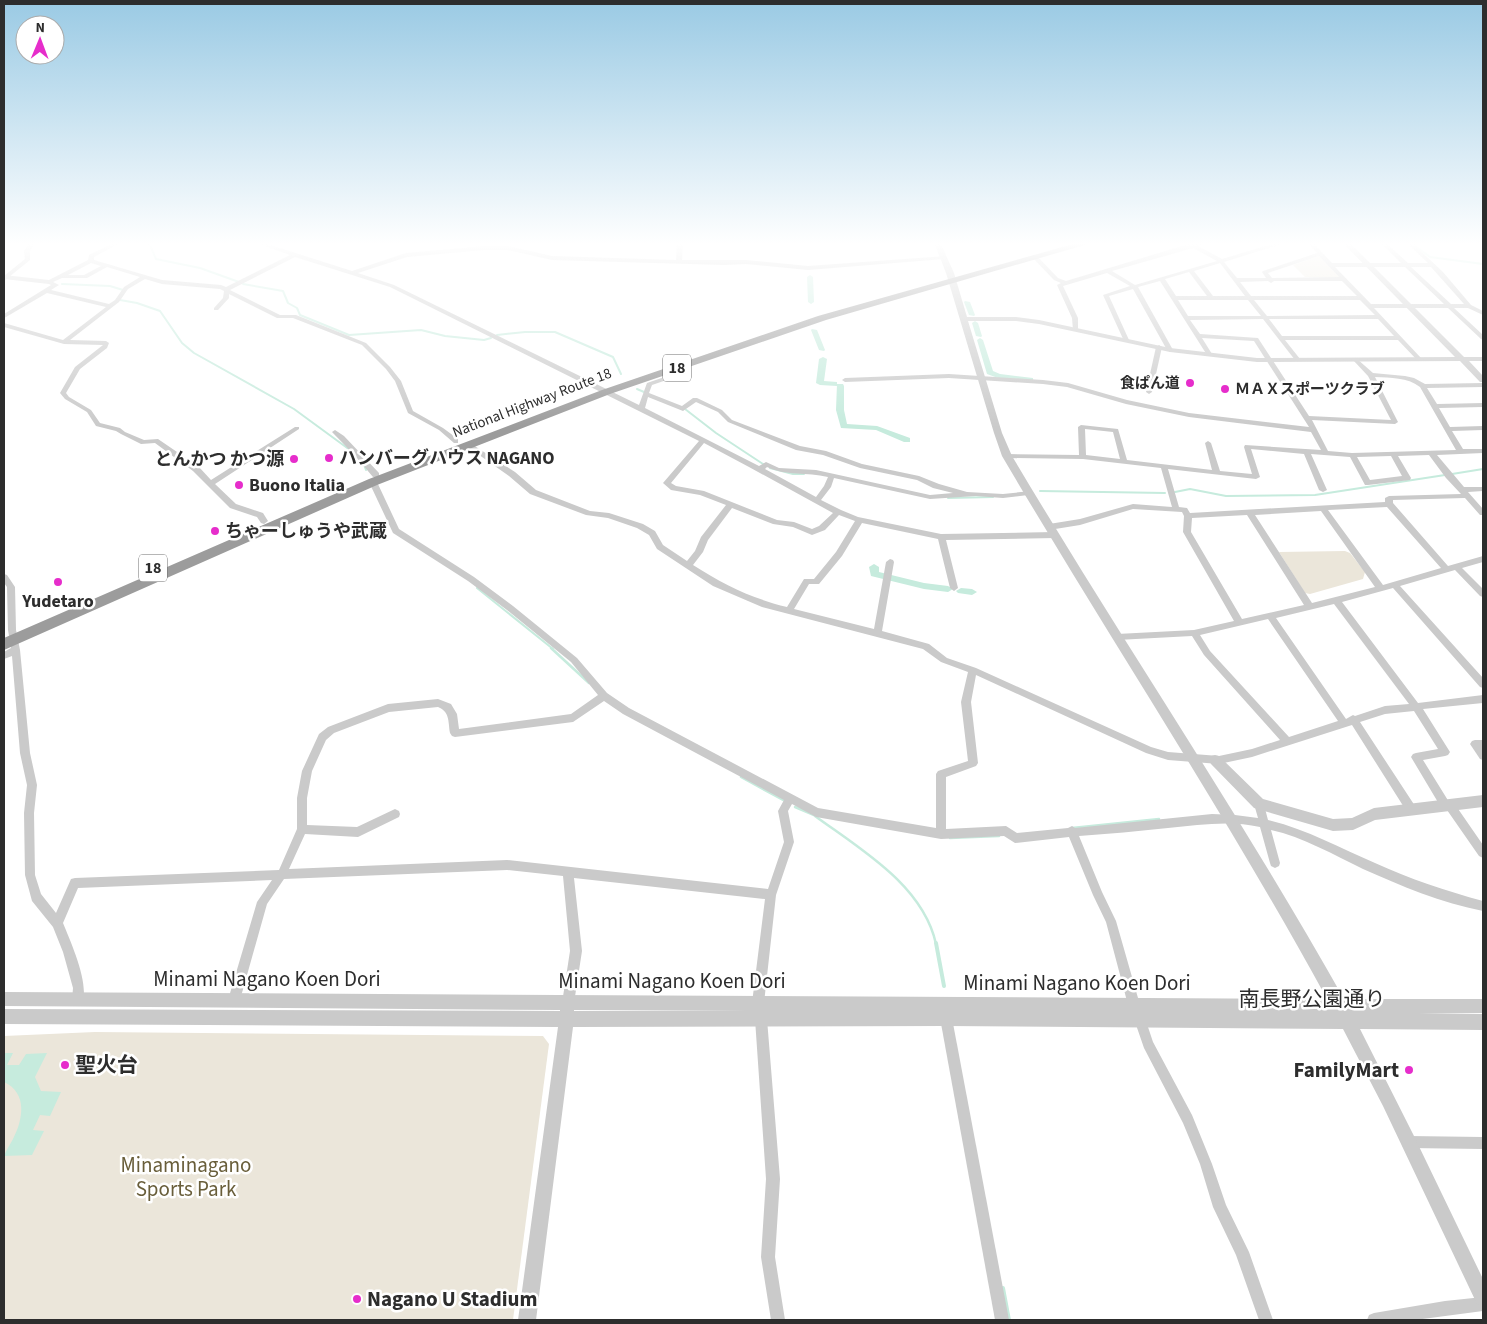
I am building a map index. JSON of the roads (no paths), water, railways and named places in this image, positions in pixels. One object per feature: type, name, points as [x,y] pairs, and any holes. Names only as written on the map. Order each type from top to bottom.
[{"type":"highway","name":"National Highway Route 18","points":[[10,639],[456,441],[602,389],[867,304]]},
{"type":"highway","name":"National Highway Route 18","points":[[10,639],[264,521],[468,444],[602,389]]},
{"type":"street","points":[[5,315],[25,304]]},
{"type":"street","points":[[101,304],[110,306]]},
{"type":"street","points":[[64,342],[113,304]]},
{"type":"street","points":[[216,309],[221,304]]},
{"type":"street","points":[[254,304],[279,317],[294,316],[364,344],[398,381],[410,412],[441,429],[456,441]]},
{"type":"street","points":[[428,304],[703,440],[838,512],[860,520],[941,536],[1052,531],[1133,506],[1184,510],[1188,516],[1187,532],[1240,623]]},
{"type":"street","points":[[959,304],[1007,456],[1229,818],[1343,1013],[1483,1298]]},
{"type":"street","points":[[1069,304],[1076,318],[1075,329]]},
{"type":"street","points":[[1110,304],[1126,340]]},
{"type":"street","points":[[1144,304],[1170,350]]},
{"type":"street","points":[[1178,304],[1209,354]]},
{"type":"street","points":[[1254,304],[1297,359]]},
{"type":"street","points":[[1368,304],[1419,359]]},
{"type":"street","points":[[1407,304],[1483,380]]},
{"type":"street","points":[[1447,304],[1483,337]]},
{"type":"street","points":[[1370,306],[1469,306],[1483,313]]},
{"type":"street","points":[[1187,318],[1380,317]]},
{"type":"street","points":[[963,319],[1016,319],[1075,329],[1170,350],[1271,360],[1483,359]]},
{"type":"street","points":[[4,325],[22,328],[51,340],[106,343],[105,347],[77,368],[63,393],[67,398],[89,411],[98,425],[118,429],[123,434],[143,442],[156,441],[196,470],[233,506],[260,515],[264,521]]},
{"type":"street","points":[[1198,336],[1256,339],[1307,418],[1326,454]]},
{"type":"street","points":[[1281,338],[1400,338]]},
{"type":"street","points":[[1149,392],[1159,348]]},
{"type":"street","points":[[1307,418],[1395,422],[1371,375],[1356,360]]},
{"type":"street","points":[[641,409],[649,384],[682,373]]},
{"type":"street","points":[[1371,375],[1418,381],[1423,386],[1460,451]]},
{"type":"street","points":[[845,380],[928,376],[981,377],[1059,383],[1180,414],[1314,430]]},
{"type":"street","points":[[1423,386],[1483,385]]},
{"type":"street","points":[[646,394],[683,409],[694,399],[720,411],[730,421],[798,448],[824,453],[860,466],[919,478],[936,486],[968,495]]},
{"type":"street","points":[[1435,406],[1483,405]]},
{"type":"street","points":[[1083,456],[1081,427],[1116,430],[1124,461]]},
{"type":"street","points":[[210,484],[297,428]]},
{"type":"street","points":[[1448,429],[1483,428]]},
{"type":"street","points":[[335,432],[342,437],[374,479],[396,531],[471,579],[510,608],[574,660],[604,696],[626,711],[816,812],[941,834],[1006,831],[1015,838],[1229,818],[1263,822],[1307,837],[1413,885],[1483,906]]},
{"type":"street","points":[[703,440],[667,483],[674,488],[701,493],[776,522],[794,525],[812,532],[822,528],[838,512]]},
{"type":"street","points":[[1208,443],[1216,472]]},
{"type":"street","points":[[468,444],[512,474],[533,492],[590,513],[640,526],[652,533],[660,547],[716,584],[762,604],[926,646],[944,660],[973,670],[1148,750],[1168,756],[1215,760],[1252,753],[1385,710],[1415,705],[1483,699]]},
{"type":"street","points":[[1007,456],[1083,456],[1256,477],[1247,447],[1352,455],[1483,450]]},
{"type":"street","points":[[1307,452],[1323,490]]},
{"type":"street","points":[[1432,452],[1461,490],[1483,513]]},
{"type":"street","points":[[1352,455],[1368,483],[1407,478],[1393,454]]},
{"type":"street","points":[[760,469],[766,464],[778,470],[832,475],[930,497],[1003,496],[1028,493]]},
{"type":"street","points":[[1164,467],[1176,510]]},
{"type":"street","points":[[817,500],[832,475]]},
{"type":"street","points":[[1461,490],[1483,489]]},
{"type":"street","points":[[1446,570],[1389,504],[1389,498],[1467,496]]},
{"type":"street","points":[[1188,516],[1389,504]]},
{"type":"street","points":[[688,566],[699,552],[704,539],[730,505]]},
{"type":"street","points":[[1323,508],[1380,587]]},
{"type":"street","points":[[1250,513],[1310,607]]},
{"type":"street","points":[[789,611],[807,581],[816,582],[839,554],[860,520]]},
{"type":"street","points":[[941,536],[954,588]]},
{"type":"street","points":[[1117,637],[1194,633],[1336,601],[1483,559]]},
{"type":"street","points":[[877,634],[890,562]]},
{"type":"street","points":[[1457,567],[1483,594]]},
{"type":"street","points":[[4,577],[11,586],[10,639],[32,785],[29,813],[30,875],[36,897],[57,923],[72,961],[79,988],[78,1000]]},
{"type":"street","points":[[1394,584],[1483,684]]},
{"type":"street","points":[[1336,601],[1415,705],[1445,752],[1416,757],[1448,806],[1483,853]]},
{"type":"street","points":[[1270,616],[1349,721],[1411,809]]},
{"type":"street","points":[[1194,633],[1207,653],[1287,741]]},
{"type":"street","points":[[4,656],[10,639]]},
{"type":"street","points":[[941,834],[941,774],[973,763],[966,702],[973,670]]},
{"type":"street","points":[[234,1000],[262,902],[282,874],[302,829],[302,798],[307,771],[322,737],[331,730],[388,708],[438,703],[448,707],[452,714],[455,733],[573,718],[604,696]]},
{"type":"street","points":[[1483,744],[1475,744],[1483,756]]},
{"type":"street","points":[[1215,760],[1259,804],[1333,825],[1344,826],[1353,824],[1374,814],[1483,802]]},
{"type":"street","points":[[758,1002],[771,895],[788,842],[783,811],[790,798]]},
{"type":"street","points":[[1259,804],[1276,863]]},
{"type":"street","points":[[302,829],[358,832],[395,814]]},
{"type":"street","points":[[1072,832],[1110,921],[1148,1044],[1188,1119],[1206,1164],[1220,1207],[1242,1252],[1266,1320]]},
{"type":"street","points":[[57,923],[75,883],[507,865],[771,895]]},
{"type":"street","points":[[527,1320],[576,951],[568,872]]},
{"type":"street","name":"Minami Nagano Koen Dori","points":[[4,999],[234,1000],[761,1019],[946,1018],[1137,1012]]},
{"type":"street","name":"Minami Nagano Koen Dori","points":[[4,1017],[567,1011],[758,1002],[1137,1012]]},
{"type":"street","name":"南長野公園通り","points":[[1137,1012],[1343,1013],[1483,1006]]},
{"type":"street","name":"南長野公園通り","points":[[1343,1013],[1483,1022]]},
{"type":"street","points":[[946,1018],[1002,1320]]},
{"type":"street","points":[[761,1019],[773,1180],[768,1257],[778,1320]]},
{"type":"street","points":[[1408,1142],[1483,1143]]},
{"type":"street","points":[[1374,1320],[1445,1308],[1483,1304]]},
{"type":"waterway","points":[[139,304],[160,311],[182,343],[194,353],[294,409],[350,450]]},
{"type":"waterway","points":[[289,304],[297,308],[300,315],[349,335],[421,330],[445,336],[484,340],[491,338]]},
{"type":"waterway","points":[[968,304],[972,315]]},
{"type":"waterway","points":[[975,323],[979,336]]},
{"type":"waterway","points":[[814,330],[822,350]]},
{"type":"waterway","points":[[497,335],[525,332],[555,332],[613,357],[621,374]]},
{"type":"waterway","points":[[980,340],[990,372],[998,376],[1030,380]]},
{"type":"waterway","points":[[823,359],[820,383],[834,384]]},
{"type":"waterway","points":[[840,386],[840,410],[844,426],[877,428],[907,440]]},
{"type":"waterway","points":[[637,389],[644,392]]},
{"type":"waterway","points":[[685,409],[716,433],[763,464]]},
{"type":"waterway","points":[[364,465],[366,470]]},
{"type":"waterway","points":[[770,468],[793,474],[804,474]]},
{"type":"waterway","points":[[1452,474],[1483,469]]},
{"type":"waterway","points":[[1175,492],[1190,489],[1226,496],[1315,495],[1445,475]]},
{"type":"waterway","points":[[1040,491],[1165,493]]},
{"type":"waterway","points":[[948,498],[993,497]]},
{"type":"waterway","points":[[874,567],[874,574],[884,577]]},
{"type":"waterway","points":[[888,578],[921,585]]},
{"type":"waterway","points":[[924,586],[948,589]]},
{"type":"waterway","points":[[477,588],[553,649]]},
{"type":"waterway","points":[[961,591],[972,592]]},
{"type":"waterway","points":[[551,648],[589,683]]},
{"type":"waterway","points":[[741,777],[785,801]]},
{"type":"waterway","points":[[795,807],[814,815]]},
{"type":"waterway","points":[[815,816],[870,855],[904,886],[918,904],[929,923],[936,944]]},
{"type":"waterway","points":[[1072,828],[1159,819]]},
{"type":"waterway","points":[[950,838],[999,836]]},
{"type":"waterway","points":[[936,943],[944,986]]},
{"type":"waterway","points":[[1003,1288],[1009,1320]]},
{"type":"place","name":"食ぱん道","points":[[1190,383]]},
{"type":"place","name":"ＭＡＸスポーツクラブ","points":[[1225,389]]},
{"type":"place","name":"ハンバーグハウス NAGANO","points":[[329,458]]},
{"type":"place","name":"とんかつ かつ源","points":[[294,459]]},
{"type":"place","name":"Buono Italia","points":[[239,485]]},
{"type":"place","name":"ちゃーしゅうや武蔵","points":[[215,531]]},
{"type":"place","name":"Yudetaro","points":[[58,582]]},
{"type":"place","name":"聖火台","points":[[65,1065]]},
{"type":"place","name":"FamilyMart","points":[[1409,1070]]},
{"type":"place","name":"Nagano U Stadium","points":[[357,1299]]},
{"type":"park label","name":"Minaminagano Sports Park","points":[[186,1177]]}]
